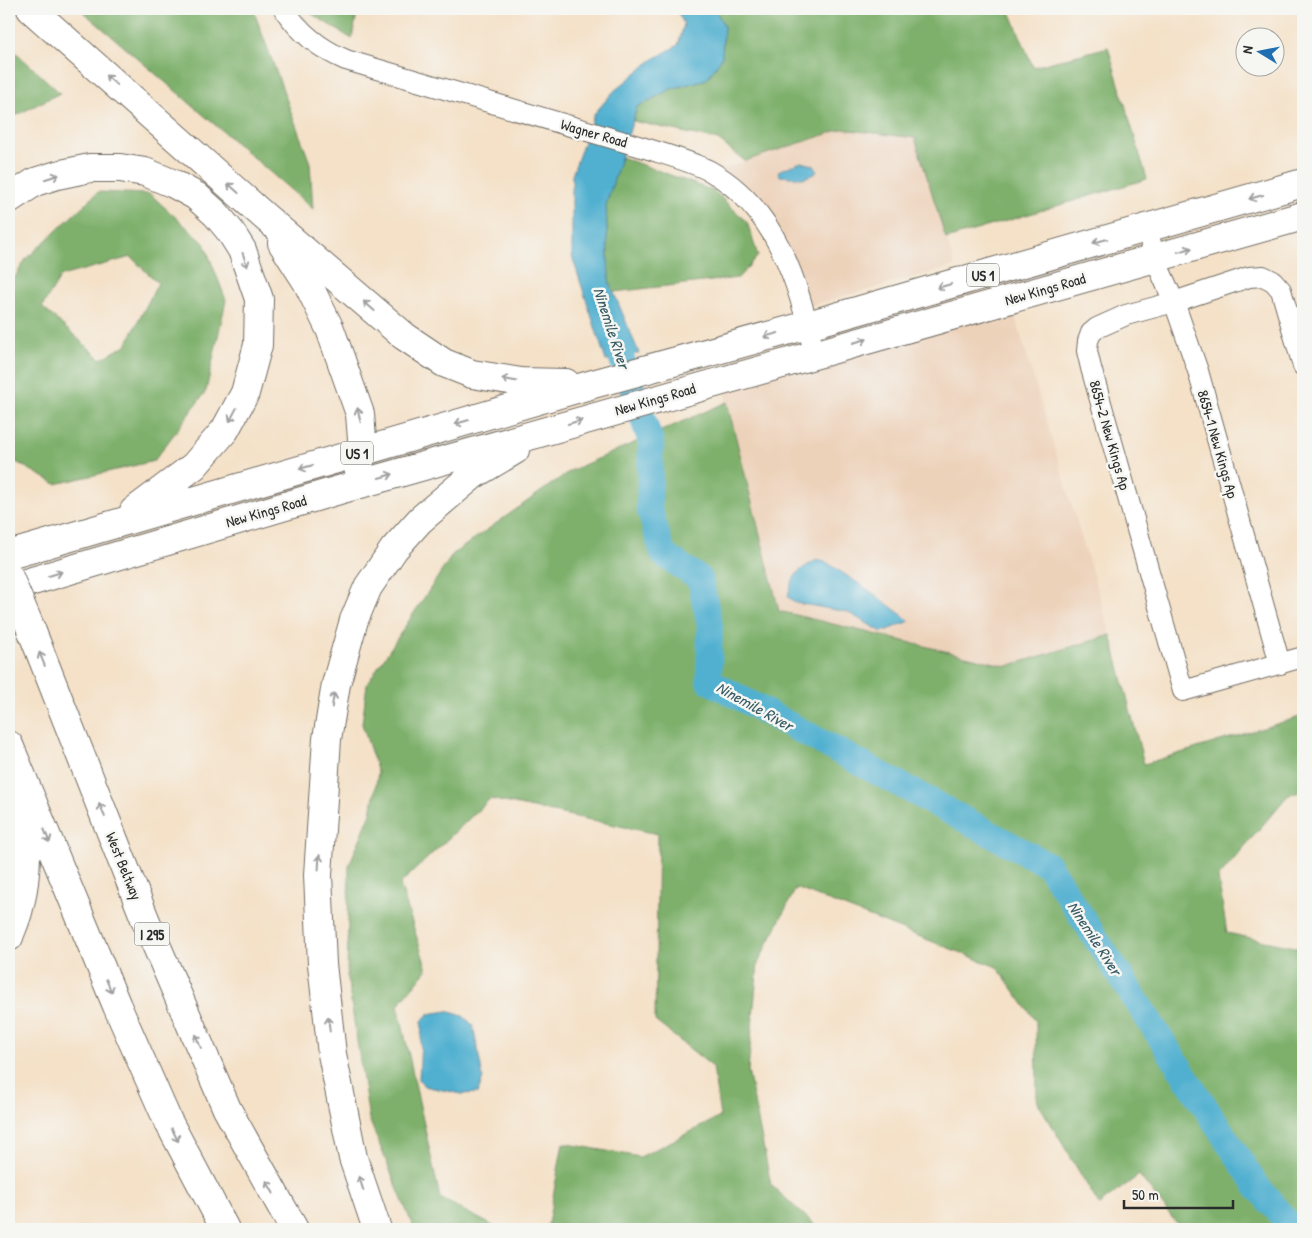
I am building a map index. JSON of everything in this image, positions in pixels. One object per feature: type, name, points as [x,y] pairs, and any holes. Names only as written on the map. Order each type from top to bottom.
[{"type":"highway","points":[[31,9],[264,216],[404,336],[444,363],[472,374],[521,382],[593,384]]},
{"type":"highway","points":[[9,199],[35,182],[90,168],[120,168],[145,172],[196,196],[216,214],[242,250],[259,299],[258,345],[245,393],[225,430],[194,466],[121,521]]},
{"type":"highway","name":"New Kings Road","points":[[9,555],[593,384],[1303,183]]},
{"type":"highway","points":[[264,216],[308,282],[330,329],[360,414],[364,451],[357,469],[339,490]]},
{"type":"highway","name":"New Kings Road","points":[[9,588],[669,395],[1303,216]]},
{"type":"highway","points":[[377,1229],[351,1149],[332,1054],[322,964],[318,875],[327,739],[336,684],[354,620],[368,587],[394,549],[420,520],[473,475],[546,431]]},
{"type":"highway","name":"West Beltway","points":[[9,577],[145,919],[223,1100],[294,1229]]},
{"type":"highway","points":[[9,937],[20,908],[26,862],[25,811],[12,752]]},
{"type":"highway","points":[[12,752],[167,1119],[225,1229]]},
{"type":"street","name":"Wagner Road","points":[[284,9],[299,29],[315,43],[346,60],[645,148],[709,171],[730,184],[746,198],[768,225],[787,261],[808,324],[814,354]]},
{"type":"street","name":"8654-1 New Kings Ap","points":[[1147,228],[1155,259],[1174,302],[1198,371],[1280,664]]},
{"type":"street","name":"8654-2 New Kings Ap","points":[[1303,366],[1281,290],[1273,281],[1263,276],[1249,277],[1174,302],[1126,315],[1097,328],[1088,341],[1087,351],[1183,691],[1303,657]]},
{"type":"shaded area","points":[[842,129],[915,138],[955,266],[808,306],[720,170]]},
{"type":"shaded area","points":[[1013,310],[1111,635],[1007,666],[778,611],[724,389]]},
{"type":"green space","points":[[80,9],[253,9],[310,163],[313,209]]},
{"type":"green space","points":[[305,9],[358,9],[352,39],[307,11]]},
{"type":"green space","points":[[715,9],[1009,9],[1033,67],[1108,47],[1147,179],[946,239],[915,138],[842,129],[745,161],[718,140],[633,121],[637,107],[671,89],[707,79],[722,57],[724,26]]},
{"type":"green space","points":[[9,46],[60,93],[9,119]]},
{"type":"green space","points":[[621,157],[714,191],[747,222],[758,256],[738,278],[614,292],[609,281],[606,205]]},
{"type":"green space","points":[[98,192],[150,194],[204,243],[226,300],[206,391],[154,461],[56,484],[9,458],[9,287],[26,259]],"holes":[[[131,257],[158,283],[126,345],[101,359],[42,307],[61,276]]]},
{"type":"green space","points":[[727,402],[779,611],[1007,666],[1111,635],[1144,764],[1303,716],[1303,792],[1289,794],[1218,878],[1227,933],[1303,949],[1303,1229],[1181,1229],[1139,1175],[1099,1205],[1037,1101],[1036,1021],[997,967],[796,888],[758,963],[748,1071],[771,1185],[814,1224],[815,1229],[547,1229],[563,1143],[640,1157],[720,1117],[713,1067],[655,1021],[658,834],[490,799],[400,884],[427,970],[398,1005],[440,1198],[499,1229],[414,1229],[369,1119],[347,976],[349,865],[371,813],[378,773],[362,724],[367,684],[453,554],[570,471]]},
{"type":"water","points":[[676,9],[715,9],[724,26],[722,57],[707,79],[671,89],[637,107],[606,205],[609,281],[639,353],[606,361],[572,256],[572,175],[594,114],[614,91],[652,60],[678,45],[684,24]]},
{"type":"water","points":[[801,162],[814,165],[817,170],[815,174],[803,178],[780,176],[778,173],[780,170]]},
{"type":"water","points":[[817,560],[826,562],[870,591],[910,621],[882,632],[847,612],[796,603],[788,597],[794,578],[801,570]]},
{"type":"water","points":[[447,1011],[463,1016],[473,1025],[483,1078],[478,1093],[462,1094],[424,1086],[419,1079],[422,1021],[428,1014]]},
{"type":"waterway","name":"Ninemile River","points":[[610,325],[651,442],[649,508],[663,554],[700,579],[710,626],[709,681],[1048,865],[1256,1185],[1293,1229]]}]
